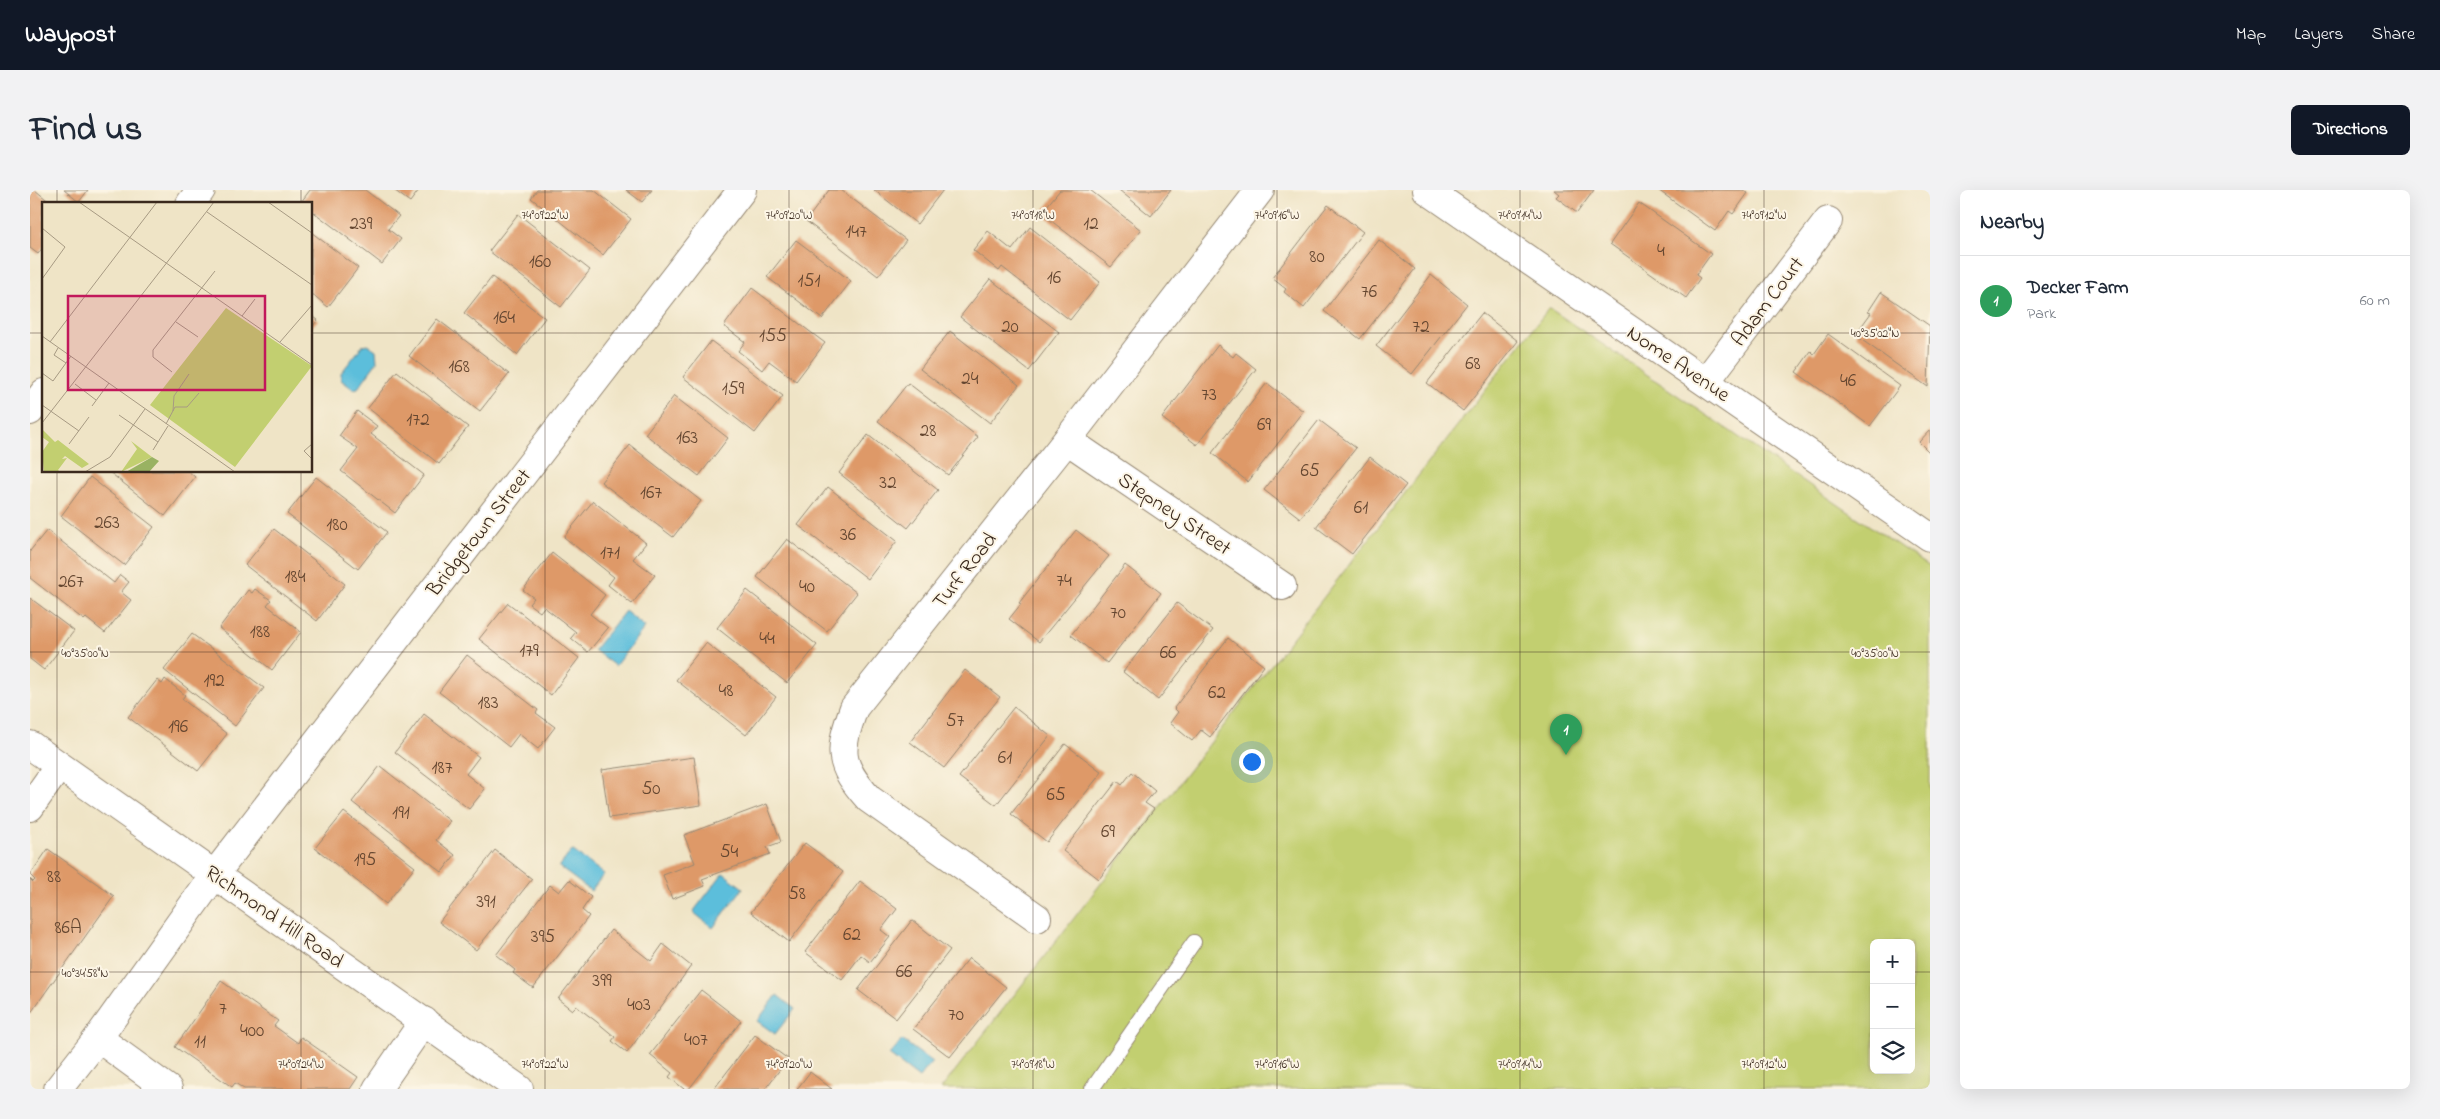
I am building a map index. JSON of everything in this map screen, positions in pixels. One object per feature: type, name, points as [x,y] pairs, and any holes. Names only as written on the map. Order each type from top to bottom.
[{"type":"street","points":[[192,202],[201,190]]},
{"type":"street","name":"Bridgetown Street","points":[[58,1089],[98,1038],[215,874],[742,190]]},
{"type":"street","name":"Turf Road","points":[[1036,918],[869,800],[852,780],[842,757],[845,734],[854,708],[1067,440],[1260,190]]},
{"type":"street","name":"Nome Avenue","points":[[1427,190],[1930,537]]},
{"type":"street","name":"Adam Court","points":[[1706,381],[1828,221]]},
{"type":"street","points":[[30,411],[42,396]]},
{"type":"street","name":"Stepney Street","points":[[1067,440],[1282,586]]},
{"type":"street","name":"Richmond Hill Road","points":[[30,745],[519,1089]]},
{"type":"street","points":[[30,807],[59,766]]},
{"type":"street","points":[[377,1089],[424,1021]]},
{"type":"street","points":[[98,1038],[168,1089]]},
{"type":"lane","points":[[1092,1089],[1194,942]]},
{"type":"green space","points":[[1549,308],[1930,567],[1930,1089],[941,1089]]},
{"type":"water","points":[[367,344],[376,350],[377,362],[358,388],[353,389],[341,380],[341,373],[363,345]]},
{"type":"water","points":[[625,611],[645,627],[615,666],[594,650]]},
{"type":"water","points":[[572,850],[604,874],[591,891],[559,867]]},
{"type":"water","points":[[723,873],[743,888],[713,928],[693,912]]},
{"type":"water","points":[[777,995],[795,1009],[775,1034],[757,1021]]},
{"type":"water","points":[[902,1040],[932,1062],[919,1078],[889,1055]]},
{"type":"building","points":[[30,190],[35,190],[50,202],[42,202],[42,249],[38,254],[30,248]]},
{"type":"building","points":[[64,190],[88,190],[79,202]]},
{"type":"building","points":[[310,190],[365,190],[399,216],[388,229],[401,239],[382,264],[312,211],[312,202],[301,202]]},
{"type":"building","points":[[394,190],[419,190],[410,202]]},
{"type":"building","points":[[537,190],[594,190],[631,219],[603,255],[531,198]]},
{"type":"building","points":[[626,190],[652,190],[642,202]]},
{"type":"building","points":[[829,190],[841,190],[906,240],[878,276],[806,221]]},
{"type":"building","points":[[874,190],[943,190],[917,224]]},
{"type":"building","points":[[1060,190],[1090,190],[1141,230],[1111,267],[1041,213]]},
{"type":"building","points":[[1119,190],[1171,190],[1151,216]]},
{"type":"building","points":[[1554,190],[1594,190],[1577,213],[1556,197],[1559,194]]},
{"type":"building","points":[[1658,190],[1743,190],[1748,193],[1733,214],[1729,211],[1715,231]]},
{"type":"building","points":[[1639,203],[1711,254],[1696,275],[1700,278],[1686,298],[1610,244]]},
{"type":"building","points":[[1328,205],[1363,232],[1304,308],[1284,292],[1286,289],[1272,278]]},
{"type":"building","points":[[518,214],[590,270],[561,307],[489,251]]},
{"type":"building","points":[[1030,227],[1100,282],[1070,320],[1002,267],[999,271],[973,250],[988,231],[1012,250]]},
{"type":"building","points":[[312,233],[358,268],[328,307],[312,294]]},
{"type":"building","points":[[796,240],[851,281],[822,319],[767,277]]},
{"type":"building","points":[[1379,240],[1415,269],[1360,339],[1324,311]]},
{"type":"building","points":[[1431,275],[1467,304],[1412,374],[1376,346]]},
{"type":"building","points":[[492,277],[545,318],[517,355],[464,313]]},
{"type":"building","points":[[990,279],[1059,332],[1029,371],[960,317]]},
{"type":"building","points":[[752,288],[825,343],[796,381],[769,361],[762,370],[738,351],[745,342],[724,326]]},
{"type":"building","points":[[1881,292],[1930,326],[1928,387],[1855,335],[1871,313],[1868,312]]},
{"type":"building","points":[[1482,313],[1518,341],[1463,411],[1427,383]]},
{"type":"building","points":[[312,316],[318,320],[312,327]]},
{"type":"building","points":[[437,319],[509,374],[480,411],[409,356]]},
{"type":"building","points":[[950,331],[1019,385],[990,423],[920,369]]},
{"type":"building","points":[[1828,334],[1900,386],[1870,426],[1796,372],[1811,351],[1814,354]]},
{"type":"building","points":[[711,341],[783,396],[755,433],[683,377]]},
{"type":"building","points":[[1218,345],[1233,357],[1236,353],[1256,369],[1197,445],[1162,418]]},
{"type":"building","points":[[397,371],[468,427],[439,464],[368,408]]},
{"type":"building","points":[[908,383],[978,437],[948,475],[878,421]]},
{"type":"building","points":[[1267,383],[1303,411],[1248,482],[1212,453]]},
{"type":"building","points":[[674,396],[728,438],[699,476],[645,434]]},
{"type":"building","points":[[357,411],[377,426],[371,434],[424,475],[395,513],[341,471],[358,449],[339,436]]},
{"type":"building","points":[[1319,420],[1356,448],[1300,518],[1264,490]]},
{"type":"building","points":[[1930,430],[1930,453],[1919,442]]},
{"type":"building","points":[[868,435],[938,490],[908,528],[839,473]]},
{"type":"building","points":[[630,445],[701,501],[673,537],[601,482]]},
{"type":"building","points":[[1370,457],[1406,485],[1352,554],[1316,527]]},
{"type":"building","points":[[109,472],[189,472],[195,477],[165,516]]},
{"type":"building","points":[[90,477],[154,527],[124,565],[61,516]]},
{"type":"building","points":[[316,477],[387,532],[358,569],[287,514]]},
{"type":"building","points":[[828,487],[897,541],[868,579],[798,525]]},
{"type":"building","points":[[593,501],[646,543],[633,559],[655,575],[632,604],[608,585],[614,577],[564,537]]},
{"type":"building","points":[[274,529],[345,584],[317,621],[245,565]]},
{"type":"building","points":[[47,530],[114,583],[120,575],[129,582],[121,592],[131,600],[105,633],[86,618],[84,620],[30,578],[30,551]]},
{"type":"building","points":[[1076,530],[1109,556],[1039,642],[1009,619],[1021,604],[1019,603]]},
{"type":"building","points":[[787,539],[857,593],[827,631],[757,577]]},
{"type":"building","points":[[552,553],[605,595],[590,614],[608,628],[588,652],[571,638],[576,632],[544,607],[540,612],[529,604],[534,598],[523,590]]},
{"type":"building","points":[[1125,565],[1161,593],[1107,663],[1071,635]]},
{"type":"building","points":[[255,589],[271,600],[267,605],[301,632],[272,670],[219,628],[248,590],[252,593]]},
{"type":"building","points":[[747,590],[817,645],[787,683],[717,628]]},
{"type":"building","points":[[30,598],[74,631],[44,670],[30,659]]},
{"type":"building","points":[[508,603],[579,658],[551,695],[479,639]]},
{"type":"building","points":[[1177,603],[1213,630],[1158,700],[1123,672]]},
{"type":"building","points":[[192,634],[264,688],[235,726],[164,670]]},
{"type":"building","points":[[1228,638],[1264,666],[1210,737],[1201,730],[1192,741],[1170,723],[1178,712],[1174,708]]},
{"type":"building","points":[[706,643],[776,697],[746,735],[676,680]]},
{"type":"building","points":[[467,655],[538,710],[536,713],[555,727],[538,749],[519,734],[509,747],[439,692]]},
{"type":"building","points":[[965,670],[1000,697],[944,768],[910,742]]},
{"type":"building","points":[[165,679],[185,695],[182,699],[227,734],[198,771],[128,717],[157,680],[162,684]]},
{"type":"building","points":[[1014,707],[1050,736],[996,805],[959,777]]},
{"type":"building","points":[[424,714],[479,757],[466,774],[485,789],[469,809],[395,752]]},
{"type":"building","points":[[1065,744],[1102,772],[1047,842],[1011,814]]},
{"type":"building","points":[[694,757],[701,805],[609,818],[602,770]]},
{"type":"building","points":[[380,766],[450,821],[436,840],[455,855],[442,872],[352,802]]},
{"type":"building","points":[[1132,772],[1155,791],[1145,803],[1154,809],[1099,879],[1063,851],[1117,781],[1122,785]]},
{"type":"building","points":[[767,804],[781,842],[767,847],[770,854],[702,879],[705,886],[672,899],[663,875],[695,863],[684,835]]},
{"type":"building","points":[[344,812],[415,867],[386,904],[315,848]]},
{"type":"building","points":[[805,843],[843,872],[789,942],[751,912]]},
{"type":"building","points":[[48,849],[114,896],[30,1014],[30,879],[33,882],[35,880],[30,875]]},
{"type":"building","points":[[495,850],[532,879],[476,950],[439,922]]},
{"type":"building","points":[[569,880],[591,897],[582,910],[589,916],[533,988],[513,973],[515,970],[496,955],[550,885],[559,892]]},
{"type":"building","points":[[860,881],[897,909],[881,930],[890,937],[870,962],[861,955],[842,980],[805,952]]},
{"type":"building","points":[[912,920],[950,950],[896,1019],[858,990]]},
{"type":"building","points":[[611,930],[651,961],[663,944],[691,966],[627,1053],[612,1041],[615,1037],[597,1022],[576,1006],[572,1010],[558,999]]},
{"type":"building","points":[[969,958],[1006,987],[950,1057],[913,1029]]},
{"type":"building","points":[[221,981],[278,1021],[274,1026],[298,1043],[301,1037],[358,1077],[350,1089],[244,1089],[235,1083],[232,1087],[175,1047]]},
{"type":"building","points":[[701,990],[741,1021],[689,1089],[684,1089],[669,1077],[672,1073],[650,1055]]},
{"type":"building","points":[[755,1035],[788,1059],[765,1089],[714,1089]]},
{"type":"building","points":[[810,1072],[832,1089],[797,1089]]},
{"type":"place","name":"Decker Farm","points":[[1566,755]]}]
